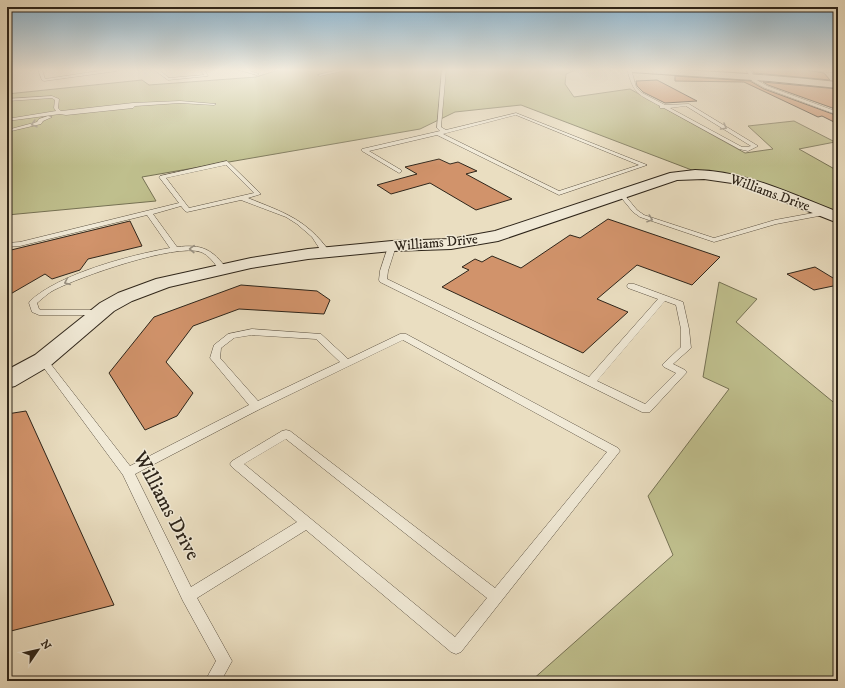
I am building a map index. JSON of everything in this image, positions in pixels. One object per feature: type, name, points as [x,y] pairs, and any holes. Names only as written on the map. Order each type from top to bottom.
[{"type":"street","name":"Williams Drive","points":[[7,380],[43,360],[99,313],[125,297],[143,289],[251,263],[326,252],[392,246],[450,244],[498,236],[675,176],[712,175],[751,183],[831,215]]},
{"type":"lane","points":[[57,101],[55,106],[58,112]]},
{"type":"lane","points":[[441,101],[439,128],[445,132]]},
{"type":"lane","points":[[653,101],[662,107],[741,148],[748,149],[755,146],[687,106],[662,107]]},
{"type":"lane","points":[[805,101],[838,114]]},
{"type":"lane","points":[[7,120],[58,112],[74,114],[133,107],[133,105],[180,102],[214,104]]},
{"type":"lane","points":[[7,131],[39,123],[41,120],[58,112]]},
{"type":"lane","points":[[399,171],[364,150],[516,114],[644,165],[559,192],[438,133]]},
{"type":"lane","points":[[227,163],[258,194],[242,198],[187,210],[162,177],[227,163]]},
{"type":"lane","points":[[621,194],[635,211],[642,216],[714,240],[762,225],[831,215]]},
{"type":"lane","points":[[242,198],[288,216],[299,223],[314,236],[326,252]]},
{"type":"lane","points":[[7,245],[20,244],[183,204]]},
{"type":"lane","points":[[149,213],[175,250]]},
{"type":"lane","points":[[392,246],[384,271],[383,280],[646,408],[682,372],[667,365],[686,348],[685,329],[680,304],[631,286]]},
{"type":"lane","points":[[99,313],[39,312],[34,310],[33,303],[51,289],[91,272],[126,261],[175,250],[200,249],[216,259],[223,269]]},
{"type":"lane","points":[[590,382],[663,298]]},
{"type":"lane","points":[[256,406],[215,358],[217,347],[231,336],[252,332],[318,336],[347,363]]},
{"type":"lane","points":[[128,472],[256,406],[403,336],[614,451],[456,647],[236,464],[286,434],[496,597]]},
{"type":"lane","name":"Williams Drive","points":[[43,360],[128,472],[188,596],[224,662],[213,681]]},
{"type":"lane","points":[[188,596],[307,523]]},
{"type":"green space","points":[[7,101],[652,101],[745,153],[773,149],[748,126],[794,121],[835,142],[799,149],[838,171],[838,223],[760,186],[697,172],[521,105],[455,112],[420,129],[142,177],[156,201],[7,215]]},
{"type":"green space","points":[[719,282],[757,299],[736,322],[838,406],[838,681],[531,681],[673,555],[648,496],[729,389],[703,377]]},
{"type":"building","points":[[661,101],[695,101],[665,103]]},
{"type":"building","points":[[784,101],[797,101],[838,116],[838,124],[822,116],[818,117]]},
{"type":"building","points":[[813,101],[838,101],[838,110]]},
{"type":"building","points":[[439,159],[450,164],[458,162],[477,171],[466,174],[512,199],[476,210],[430,183],[391,194],[377,185],[417,174],[405,167]]},
{"type":"building","points":[[608,219],[720,257],[692,285],[637,265],[597,299],[628,312],[583,353],[442,287],[469,270],[462,267],[475,259],[482,262],[492,256],[521,268],[570,235],[580,238]]},
{"type":"building","points":[[130,221],[142,246],[88,259],[80,270],[52,279],[45,274],[7,296],[7,251]]},
{"type":"building","points":[[815,267],[838,281],[838,285],[814,290],[787,274]]},
{"type":"building","points":[[241,285],[317,291],[330,300],[324,314],[239,309],[193,326],[166,362],[193,393],[177,416],[145,430],[109,373],[154,317]]},
{"type":"building","points":[[26,411],[114,605],[7,632],[7,414]]}]
